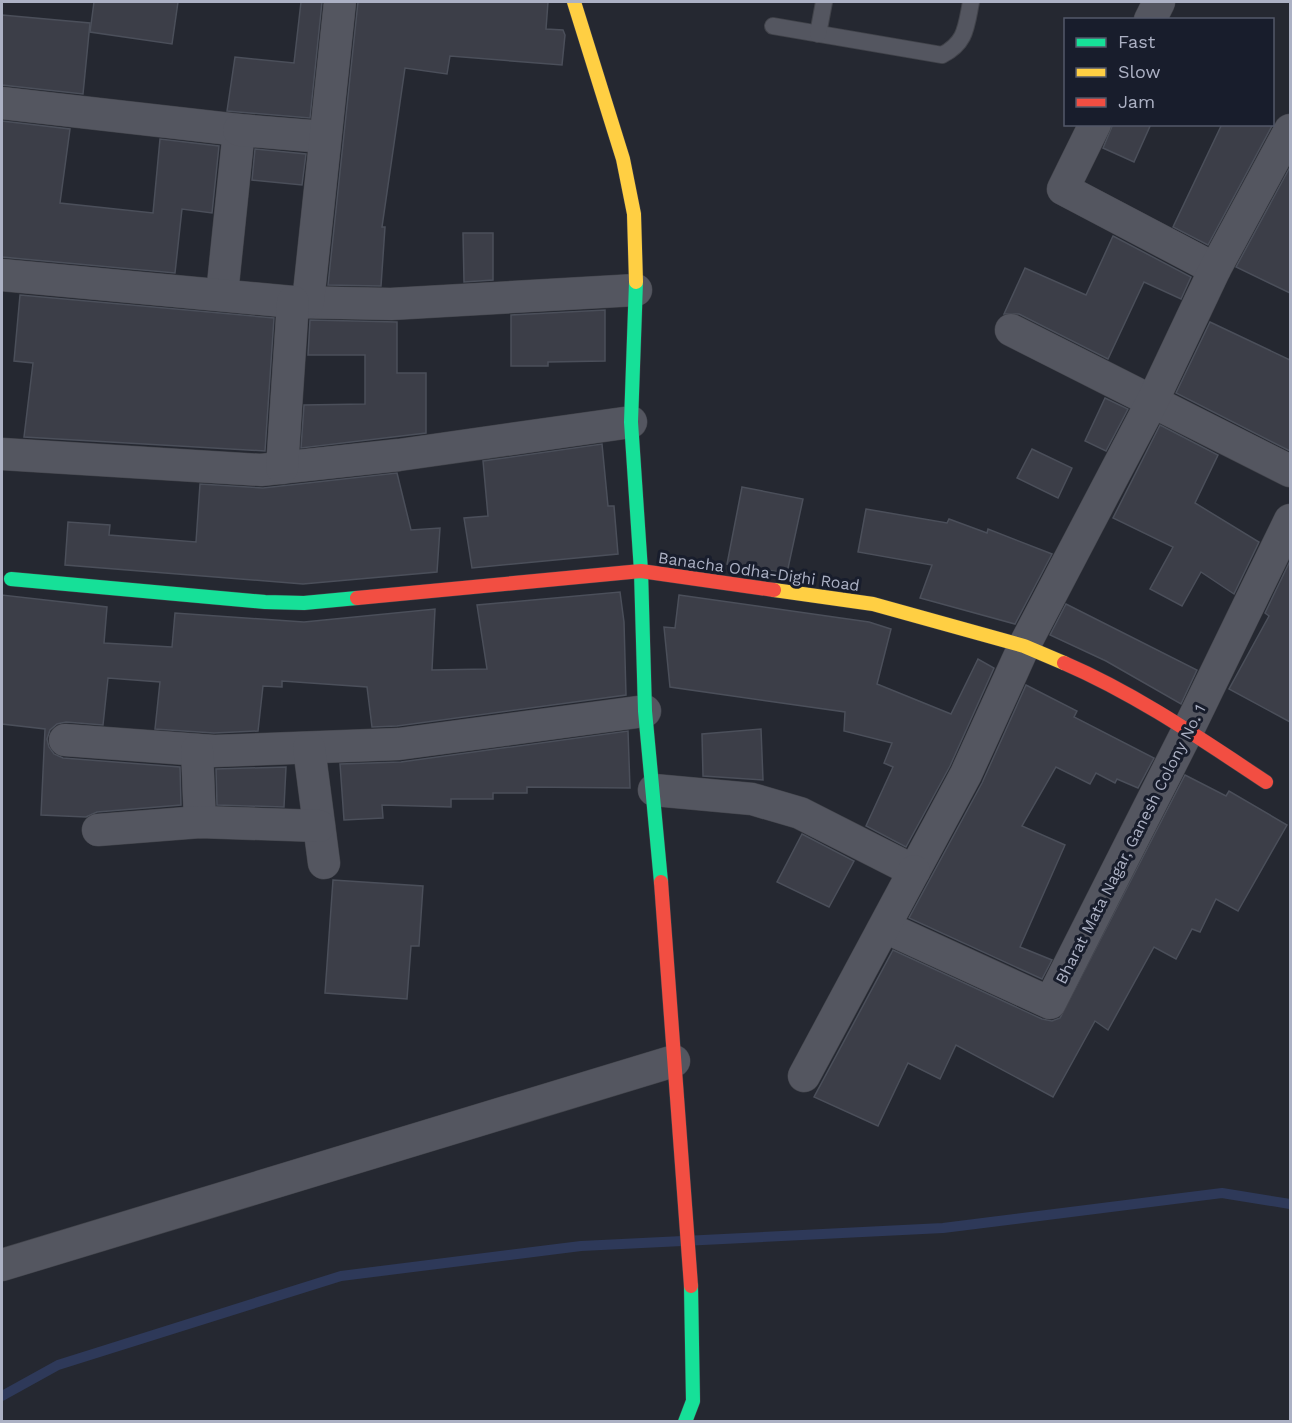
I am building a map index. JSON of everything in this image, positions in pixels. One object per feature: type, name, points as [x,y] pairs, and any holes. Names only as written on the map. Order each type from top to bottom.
[{"type":"street","points":[[282,468],[300,302],[324,137],[340,2]]},
{"type":"street","name":"Banacha Odha-Dighi Road","points":[[574,2],[623,159],[634,214],[636,290],[631,422],[641,571],[873,604],[1024,646],[1096,677],[1188,730],[1266,782]]},
{"type":"street","points":[[1151,18],[1160,2]]},
{"type":"street","points":[[2,103],[239,130],[324,137]]},
{"type":"street","points":[[1094,126],[1063,189],[1215,269]]},
{"type":"street","points":[[222,294],[239,130]]},
{"type":"street","points":[[804,1076],[966,774],[1024,646],[1154,400],[1215,269],[1290,130]]},
{"type":"street","points":[[2,275],[300,302],[391,304],[636,290]]},
{"type":"street","points":[[1011,330],[1154,400],[1290,471]]},
{"type":"street","points":[[2,454],[261,470],[399,455],[631,422]]},
{"type":"street","name":"Bharat Mata Nagar, Ganesh Colony No. 1","points":[[885,927],[1050,1004],[1188,730],[1290,520]]},
{"type":"street","points":[[11,579],[266,602],[304,603],[641,571],[645,711],[654,790],[689,1263],[693,1401],[685,1422]]},
{"type":"street","points":[[65,740],[197,750],[399,744],[645,711]]},
{"type":"street","points":[[309,748],[324,863]]},
{"type":"street","points":[[197,750],[200,822]]},
{"type":"street","points":[[654,790],[752,799],[800,813],[914,871]]},
{"type":"street","points":[[98,830],[200,822],[319,826]]},
{"type":"street","points":[[2,1265],[674,1060]]},
{"type":"lane","points":[[818,34],[824,2]]},
{"type":"lane","points":[[773,26],[942,55],[956,48],[966,31],[971,2]]},
{"type":"building","points":[[94,2],[178,2],[172,44],[90,32]]},
{"type":"building","points":[[301,2],[322,2],[310,118],[227,111],[235,57],[294,63]]},
{"type":"building","points":[[358,2],[548,2],[546,29],[563,30],[565,35],[562,65],[450,56],[447,74],[405,68],[382,227],[385,227],[381,286],[328,285]]},
{"type":"building","points":[[2,15],[90,23],[83,94],[2,85]]},
{"type":"building","points":[[2,121],[70,129],[60,203],[153,213],[160,139],[219,146],[212,213],[182,209],[175,273],[2,257]]},
{"type":"building","points":[[1112,126],[1150,126],[1134,162],[1103,148]]},
{"type":"building","points":[[1221,126],[1272,126],[1208,245],[1173,227]]},
{"type":"building","points":[[255,149],[306,154],[302,185],[252,180]]},
{"type":"building","points":[[1290,167],[1290,293],[1236,267]]},
{"type":"building","points":[[463,233],[493,233],[493,280],[464,282]]},
{"type":"building","points":[[1113,236],[1191,277],[1181,299],[1144,282],[1108,359],[1019,314],[1004,314],[1025,268],[1086,295]]},
{"type":"building","points":[[20,295],[274,318],[265,451],[24,437],[33,363],[14,361]]},
{"type":"building","points":[[605,310],[605,361],[548,362],[548,366],[511,366],[511,315]]},
{"type":"building","points":[[310,320],[397,322],[397,373],[426,373],[426,433],[301,448],[304,405],[365,404],[365,355],[308,355]]},
{"type":"building","points":[[1210,322],[1290,360],[1290,451],[1176,393]]},
{"type":"building","points":[[1105,398],[1128,409],[1106,451],[1085,441]]},
{"type":"building","points":[[1160,425],[1218,455],[1195,503],[1259,542],[1234,594],[1201,572],[1182,606],[1150,589],[1173,547],[1113,518]]},
{"type":"building","points":[[602,444],[608,506],[614,506],[618,554],[472,568],[464,518],[488,516],[483,461]]},
{"type":"building","points":[[1032,449],[1072,468],[1058,498],[1017,478]]},
{"type":"building","points":[[397,473],[411,530],[440,528],[437,572],[303,584],[65,565],[68,522],[110,525],[109,535],[196,542],[200,484],[263,488]]},
{"type":"building","points":[[742,487],[803,499],[787,573],[727,564]]},
{"type":"building","points":[[866,509],[947,523],[949,519],[987,533],[988,529],[1052,554],[1015,624],[920,598],[932,565],[858,552]]},
{"type":"building","points":[[1290,561],[1290,722],[1229,689],[1269,616],[1265,613]]},
{"type":"building","points":[[620,592],[624,622],[626,695],[397,726],[372,727],[367,687],[282,681],[282,687],[263,686],[258,731],[214,733],[155,729],[160,682],[108,678],[103,725],[66,722],[57,724],[50,730],[47,739],[49,747],[54,754],[63,758],[180,767],[181,805],[97,812],[86,817],[41,815],[45,729],[2,724],[2,595],[107,607],[104,643],[172,647],[175,613],[304,622],[435,609],[432,670],[487,669],[477,605]]},
{"type":"building","points":[[679,595],[869,622],[891,629],[877,684],[951,714],[978,659],[994,668],[950,766],[906,847],[866,826],[893,767],[884,763],[892,743],[844,731],[845,712],[670,687],[664,627],[675,628]]},
{"type":"building","points":[[1066,604],[1197,670],[1181,704],[1106,661],[1050,635]]},
{"type":"building","points":[[1026,685],[1077,711],[1074,717],[1154,758],[1138,788],[1117,779],[1115,783],[1096,773],[1090,784],[1056,767],[1022,826],[1065,845],[1020,947],[1052,960],[1042,979],[909,918],[982,783]]},
{"type":"building","points":[[761,729],[763,780],[703,776],[702,734]]},
{"type":"building","points":[[628,731],[630,788],[527,787],[527,793],[493,793],[493,799],[451,799],[451,807],[382,805],[383,818],[344,820],[340,764],[401,762]]},
{"type":"building","points":[[286,767],[284,807],[217,805],[216,769]]},
{"type":"building","points":[[1185,775],[1226,796],[1229,791],[1287,825],[1238,911],[1216,899],[1200,932],[1192,929],[1176,959],[1154,947],[1108,1030],[1095,1021],[1053,1097],[956,1045],[940,1079],[908,1063],[878,1126],[814,1097],[893,950],[1042,1019],[1052,1021],[1060,1018]]},
{"type":"building","points":[[802,834],[854,861],[829,907],[777,882]]},
{"type":"building","points":[[333,880],[423,886],[419,946],[411,946],[407,999],[325,993]]},
{"type":"waterway","points":[[2,1396],[58,1365],[341,1276],[581,1246],[943,1228],[1222,1193],[1290,1204]]},
{"type":"traffic: fast","points":[[636,282],[631,422],[641,571],[645,711],[661,882]]},
{"type":"traffic: fast","points":[[11,579],[265,602],[304,603],[357,598]]},
{"type":"traffic: fast","points":[[685,1422],[693,1401],[691,1286]]},
{"type":"traffic: slow","points":[[574,2],[623,159],[634,214],[636,282]]},
{"type":"traffic: slow","points":[[774,590],[873,604],[1024,646],[1064,663]]},
{"type":"traffic: jam","points":[[357,598],[641,571],[774,590]]},
{"type":"traffic: jam","points":[[1064,663],[1142,703],[1266,782]]},
{"type":"traffic: jam","points":[[661,882],[691,1286]]}]
